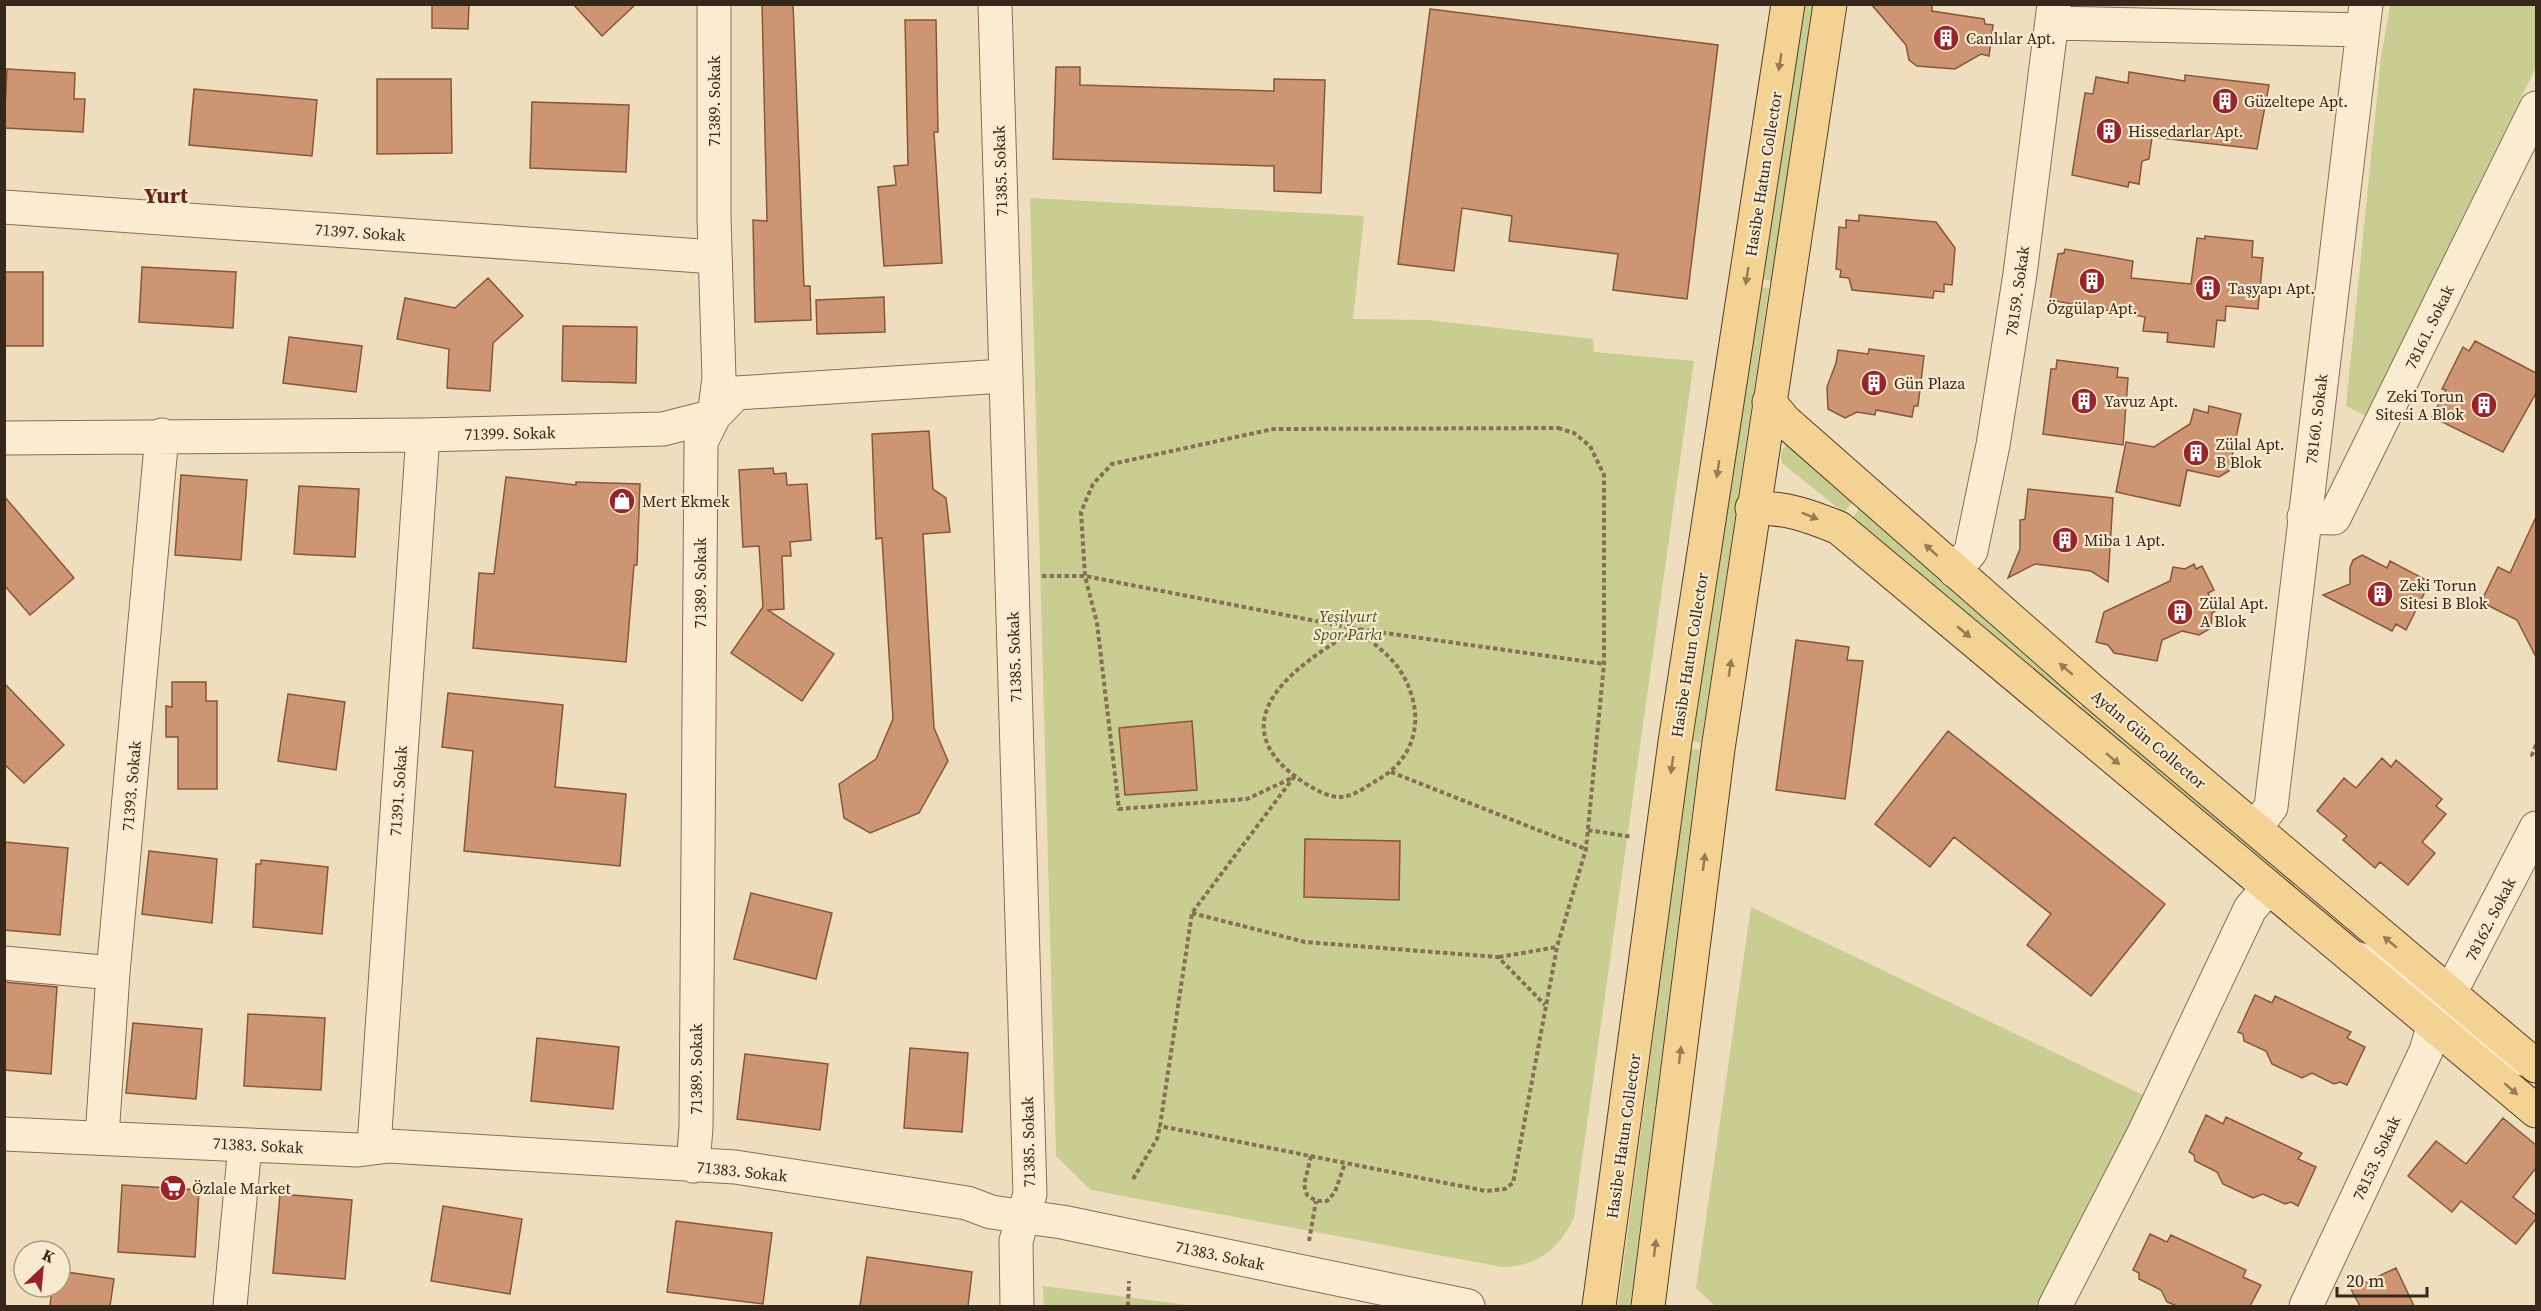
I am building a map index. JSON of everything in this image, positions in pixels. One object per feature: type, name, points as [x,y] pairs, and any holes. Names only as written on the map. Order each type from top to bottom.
[{"type":"main road","name":"Hasibe Hatun Collector","points":[[1599,1306],[1676,742],[1788,4]]},
{"type":"main road","points":[[1651,1304],[1718,749],[1752,508],[1830,4]]},
{"type":"main road","name":"Aydın Gün Collector","points":[[1769,402],[1785,421],[1955,571],[2255,828],[2442,1008],[2536,1111]]},
{"type":"main road","name":"Aydın Gün Collector","points":[[1752,508],[1776,507],[1801,512],[1839,528],[2352,957],[2533,1063]]},
{"type":"street","name":"71389. Sokak","points":[[693,1166],[696,1115],[701,442],[714,416],[719,378],[715,257],[714,4]]},
{"type":"street","name":"71385. Sokak","points":[[995,4],[1004,376],[1030,1194],[1016,1241],[1017,1306]]},
{"type":"street","points":[[2053,14],[2364,17]]},
{"type":"street","name":"78159. Sokak","points":[[1955,571],[1971,551],[1993,445],[2020,274],[2053,14]]},
{"type":"street","name":"78160. Sokak","points":[[2255,828],[2271,807],[2364,17]]},
{"type":"street","name":"78161. Sokak","points":[[2304,518],[2334,518],[2536,108]]},
{"type":"street","name":"71397. Sokak","points":[[4,207],[715,257]]},
{"type":"street","points":[[714,416],[736,393],[1004,376]]},
{"type":"street","name":"71399. Sokak","points":[[4,438],[162,435],[423,435],[663,429],[714,416]]},
{"type":"street","name":"71393. Sokak","points":[[102,1137],[113,973],[162,435]]},
{"type":"street","name":"71391. Sokak","points":[[374,1146],[423,435]]},
{"type":"street","name":"78162. Sokak","points":[[2442,1008],[2536,828]]},
{"type":"street","points":[[2055,1306],[2144,1133],[2250,909],[2268,888]]},
{"type":"street","points":[[4,963],[113,973]]},
{"type":"street","name":"78153. Sokak","points":[[2306,1306],[2426,1051],[2442,1008]]},
{"type":"street","name":"71383. Sokak","points":[[4,1134],[358,1150],[374,1146],[735,1167],[967,1203],[992,1212],[1062,1222],[1468,1306]]},
{"type":"street","points":[[230,1306],[245,1145]]},
{"type":"path","points":[[1160,1126],[1486,1191],[1505,1189],[1513,1183],[1557,947],[1586,849],[1588,830],[1604,664],[1604,475],[1590,446],[1574,433],[1558,428],[1273,429],[1112,464],[1093,484],[1081,512],[1085,576],[1098,623],[1119,809],[1247,799],[1294,777]]},
{"type":"path","points":[[1031,576],[1085,576],[1357,629],[1604,664]]},
{"type":"path","points":[[1357,629],[1397,666],[1416,705],[1414,736],[1403,761],[1391,772],[1353,794],[1337,797],[1294,777],[1274,758],[1264,732],[1267,704],[1293,671],[1357,629]]},
{"type":"path","points":[[2536,745],[2532,754],[2536,757]]},
{"type":"path","points":[[1391,772],[1586,849]]},
{"type":"path","points":[[1133,1179],[1157,1140],[1192,913],[1294,777]]},
{"type":"path","points":[[1588,830],[1636,838]]},
{"type":"path","points":[[1192,913],[1305,942],[1498,957],[1557,947]]},
{"type":"path","points":[[1498,957],[1546,1005]]},
{"type":"path","points":[[1311,1156],[1304,1185],[1307,1196],[1316,1201],[1327,1201],[1335,1192],[1345,1163]]},
{"type":"path","points":[[1309,1242],[1316,1201]]},
{"type":"path","points":[[1128,1306],[1129,1281]]},
{"type":"green space","points":[[1805,5],[1813,5],[1771,281],[1762,279]]},
{"type":"green space","points":[[2536,5],[2536,67],[2366,416],[2346,406],[2381,57],[2390,6]]},
{"type":"green space","name":"Yeşilyurt Spor Parkı","points":[[1030,198],[1364,216],[1353,319],[1428,320],[1593,339],[1594,352],[1694,361],[1574,1217],[1554,1247],[1537,1259],[1515,1266],[1502,1267],[1091,1190],[1056,1156]]},
{"type":"green space","points":[[1761,287],[1769,288],[1701,743],[1692,741]]},
{"type":"green space","points":[[1788,444],[1855,499],[1844,513],[1783,464],[1781,453]]},
{"type":"green space","points":[[1861,505],[2075,699],[2072,703],[1852,519]]},
{"type":"green space","points":[[2082,705],[2295,883],[2292,887],[2079,709]]},
{"type":"green space","points":[[1691,749],[1700,750],[1630,1306],[1618,1306]]},
{"type":"green space","points":[[1751,907],[2145,1096],[2036,1306],[1715,1306],[1696,1288]]},
{"type":"green space","points":[[1043,1286],[1195,1306],[1044,1306]]},
{"type":"building","points":[[432,4],[469,4],[468,29],[432,28]]},
{"type":"building","points":[[573,4],[636,4],[602,36]]},
{"type":"building","points":[[762,4],[793,4],[804,286],[810,286],[811,320],[755,322],[753,220],[767,221]]},
{"type":"building","name":"Canlılar Apt.","points":[[1871,4],[1932,4],[1932,11],[1984,19],[1985,24],[1993,25],[1989,56],[1981,54],[1955,69],[1917,66],[1909,60],[1906,45]]},
{"type":"building","points":[[1430,9],[1718,45],[1687,299],[1613,290],[1618,254],[1509,241],[1512,216],[1462,208],[1454,271],[1398,264]]},
{"type":"building","points":[[905,20],[936,20],[938,132],[934,132],[942,263],[884,266],[878,187],[896,185],[894,166],[908,165]]},
{"type":"building","points":[[1056,67],[1080,67],[1080,85],[1274,91],[1274,79],[1325,80],[1321,193],[1274,191],[1274,166],[1053,159]]},
{"type":"building","points":[[7,69],[75,73],[74,99],[85,99],[83,132],[4,128]]},
{"type":"building","points":[[2129,72],[2185,81],[2185,75],[2269,85],[2257,149],[2152,137],[2149,159],[2142,161],[2139,184],[2129,182],[2128,187],[2072,175],[2085,93],[2093,94],[2096,77],[2128,83]]},
{"type":"building","points":[[377,79],[451,79],[452,153],[377,154]]},
{"type":"building","points":[[194,89],[317,100],[312,156],[189,145]]},
{"type":"building","points":[[532,102],[629,105],[626,172],[530,168]]},
{"type":"building","points":[[1859,215],[1936,222],[1955,248],[1952,285],[1944,284],[1944,292],[1934,291],[1933,298],[1852,290],[1849,278],[1840,277],[1841,270],[1836,269],[1839,227],[1846,228],[1846,220],[1859,221]]},
{"type":"building","name":"Taşyapı Apt.","points":[[2205,236],[2253,241],[2252,257],[2263,258],[2258,309],[2226,306],[2225,321],[2217,320],[2214,347],[2167,342],[2168,333],[2143,331],[2145,317],[2050,300],[2058,254],[2064,253],[2065,249],[2133,261],[2131,278],[2191,284],[2197,238],[2205,239]]},
{"type":"building","points":[[142,267],[236,272],[233,328],[139,322]]},
{"type":"building","points":[[4,272],[43,272],[43,346],[4,346]]},
{"type":"building","points":[[488,278],[523,316],[493,343],[490,391],[447,388],[449,349],[397,339],[405,298],[455,308]]},
{"type":"building","points":[[884,297],[885,332],[817,334],[816,300]]},
{"type":"building","points":[[563,326],[637,327],[636,383],[562,381]]},
{"type":"building","points":[[289,337],[362,346],[356,392],[283,383]]},
{"type":"building","name":"Zeki Torun Sitesi A Blok","points":[[2475,341],[2536,373],[2536,393],[2503,452],[2432,417],[2446,390],[2442,389],[2463,347],[2469,351]]},
{"type":"building","name":"Gün Plaza","points":[[1869,349],[1924,356],[1918,406],[1914,406],[1912,417],[1876,410],[1875,415],[1857,412],[1845,418],[1828,409],[1827,387],[1838,350],[1868,354]]},
{"type":"building","name":"Yavuz Apt.","points":[[2057,360],[2118,368],[2117,377],[2128,378],[2123,445],[2043,434],[2051,369],[2056,369]]},
{"type":"building","name":"Zülal Apt. B Blok","points":[[2209,406],[2241,414],[2229,471],[2219,477],[2187,470],[2180,506],[2116,492],[2126,442],[2154,447],[2190,424],[2194,409],[2208,413]]},
{"type":"building","points":[[929,431],[933,489],[946,498],[950,532],[923,534],[934,728],[948,761],[919,813],[870,833],[844,818],[839,784],[876,759],[893,719],[882,538],[876,539],[872,434]]},
{"type":"building","points":[[773,468],[774,474],[786,473],[787,485],[807,484],[811,540],[790,542],[791,556],[782,556],[784,609],[768,610],[834,654],[802,701],[731,653],[763,607],[759,546],[743,547],[739,470]]},
{"type":"building","points":[[181,475],[247,480],[241,560],[175,555]]},
{"type":"building","points":[[506,477],[576,485],[576,482],[640,484],[637,565],[634,565],[626,662],[473,648],[479,573],[494,574]]},
{"type":"building","points":[[299,486],[359,489],[355,557],[294,554]]},
{"type":"building","name":"Miba 1 Apt.","points":[[2028,489],[2113,498],[2108,582],[2091,571],[2035,564],[2008,578],[2020,549],[2020,520],[2025,519]]},
{"type":"building","points":[[4,496],[74,578],[30,615],[4,585]]},
{"type":"building","points":[[2536,517],[2536,657],[2517,620],[2481,602],[2498,567],[2510,573]]},
{"type":"building","name":"Zeki Torun Sitesi B Blok","points":[[2362,555],[2387,568],[2390,561],[2430,582],[2406,630],[2396,624],[2392,631],[2323,595],[2350,584],[2350,568],[2353,560]]},
{"type":"building","name":"Zülal Apt. A Blok","points":[[2194,564],[2196,569],[2202,566],[2214,590],[2208,593],[2217,610],[2212,613],[2211,628],[2199,635],[2182,631],[2162,640],[2157,661],[2114,653],[2108,645],[2096,642],[2104,612],[2170,581],[2173,567],[2185,569]]},
{"type":"building","points":[[1796,640],[1849,647],[1847,660],[1863,661],[1845,799],[1776,790]]},
{"type":"building","points":[[172,682],[206,682],[206,701],[217,701],[217,789],[178,789],[178,737],[166,737],[166,706],[172,707]]},
{"type":"building","points":[[4,683],[64,745],[24,783],[4,764]]},
{"type":"building","points":[[448,693],[563,705],[555,787],[626,794],[620,866],[464,851],[473,751],[442,747]]},
{"type":"building","points":[[288,694],[345,702],[336,770],[278,761]]},
{"type":"building","points":[[1192,721],[1197,790],[1125,795],[1119,728]]},
{"type":"building","points":[[1948,731],[2165,904],[2091,996],[2027,945],[2051,914],[1954,837],[1930,867],[1875,824]]},
{"type":"building","points":[[2382,758],[2391,767],[2396,760],[2442,799],[2436,806],[2446,814],[2422,842],[2435,853],[2408,885],[2380,862],[2375,868],[2343,840],[2347,836],[2317,811],[2344,778],[2356,788]]},
{"type":"building","points":[[1305,839],[1400,841],[1399,900],[1304,897]]},
{"type":"building","points":[[4,842],[68,848],[60,935],[4,930]]},
{"type":"building","points":[[149,851],[217,859],[212,923],[142,914]]},
{"type":"building","points":[[261,860],[328,867],[322,934],[253,927],[256,864],[261,864]]},
{"type":"building","points":[[751,893],[832,913],[816,979],[734,959]]},
{"type":"building","points":[[4,982],[57,987],[51,1074],[4,1070]]},
{"type":"building","points":[[2255,995],[2272,1003],[2275,996],[2351,1032],[2347,1038],[2365,1047],[2347,1085],[2340,1082],[2334,1084],[2312,1073],[2302,1078],[2272,1064],[2266,1051],[2244,1041],[2243,1034],[2238,1032]]},
{"type":"building","points":[[248,1014],[325,1018],[321,1090],[244,1086]]},
{"type":"building","points":[[133,1023],[202,1029],[196,1099],[126,1093]]},
{"type":"building","points":[[537,1038],[619,1047],[613,1109],[531,1101]]},
{"type":"building","points":[[910,1048],[968,1053],[962,1132],[904,1128]]},
{"type":"building","points":[[745,1054],[828,1064],[820,1130],[737,1119]]},
{"type":"building","points":[[2206,1115],[2223,1124],[2226,1117],[2302,1153],[2298,1159],[2316,1167],[2298,1206],[2291,1202],[2285,1204],[2263,1194],[2253,1198],[2223,1184],[2217,1172],[2195,1161],[2194,1155],[2189,1152]]},
{"type":"building","points":[[2503,1118],[2536,1145],[2536,1168],[2513,1197],[2536,1215],[2536,1219],[2516,1244],[2461,1201],[2452,1212],[2408,1176],[2436,1141],[2466,1164]]},
{"type":"building","points":[[122,1185],[199,1190],[195,1257],[118,1252]]},
{"type":"building","points":[[280,1194],[352,1200],[345,1279],[273,1273]]},
{"type":"building","points":[[443,1206],[522,1219],[510,1294],[431,1281]]},
{"type":"building","points":[[676,1221],[772,1233],[763,1304],[667,1292]]},
{"type":"building","points":[[2150,1234],[2167,1242],[2171,1235],[2246,1270],[2243,1277],[2261,1285],[2250,1306],[2177,1306],[2167,1302],[2161,1290],[2139,1279],[2139,1273],[2133,1270]]},
{"type":"building","points":[[867,1257],[972,1272],[968,1306],[860,1306]]},
{"type":"building","points":[[2396,1268],[2414,1306],[2360,1306],[2351,1289]]},
{"type":"building","points":[[72,1273],[114,1279],[110,1306],[50,1306],[51,1299],[72,1299]]},
{"type":"place","name":"Canlılar Apt.","points":[[1946,38]]},
{"type":"place","name":"Güzeltepe Apt.","points":[[2225,101]]},
{"type":"place","name":"Hissedarlar Apt.","points":[[2109,131]]},
{"type":"place","name":"Özgülap Apt.","points":[[2092,281]]},
{"type":"place","name":"Taşyapı Apt.","points":[[2208,288]]},
{"type":"place","name":"Gün Plaza","points":[[1874,383]]},
{"type":"place","name":"Yavuz Apt.","points":[[2084,401]]},
{"type":"place","name":"Zeki Torun Sitesi A Blok","points":[[2484,405]]},
{"type":"place","name":"Zülal Apt. B Blok","points":[[2196,453]]},
{"type":"place","name":"Mert Ekmek","points":[[622,501]]},
{"type":"place","name":"Miba 1 Apt.","points":[[2065,540]]},
{"type":"place","name":"Zeki Torun Sitesi B Blok","points":[[2380,594]]},
{"type":"place","name":"Zülal Apt. A Blok","points":[[2180,612]]},
{"type":"place","name":"Özlale Market","points":[[173,1188]]},
{"type":"district","name":"Yurt","points":[[166,195]]}]
